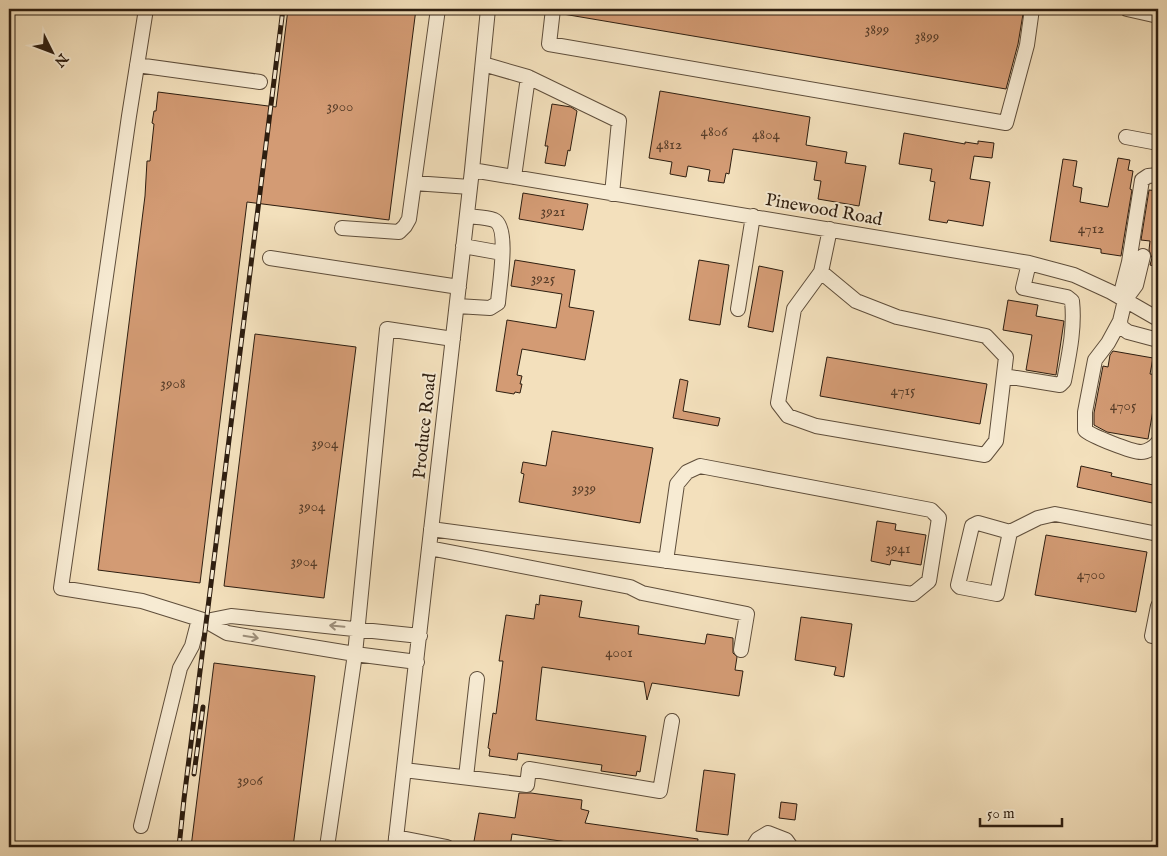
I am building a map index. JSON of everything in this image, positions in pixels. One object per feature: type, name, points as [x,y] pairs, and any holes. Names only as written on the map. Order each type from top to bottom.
[{"type":"street","points":[[146,9],[61,588],[142,601],[203,620],[227,633],[417,662]]},
{"type":"street","points":[[342,228],[399,232],[409,219],[438,9]]},
{"type":"street","name":"Produce Road","points":[[396,842],[467,216],[488,9]]},
{"type":"street","points":[[553,9],[549,44],[1006,123],[1027,45],[1032,9]]},
{"type":"street","points":[[1128,9],[1158,16]]},
{"type":"street","points":[[483,64],[528,77],[620,121],[612,194]]},
{"type":"street","points":[[137,66],[260,82]]},
{"type":"street","points":[[514,177],[528,77]]},
{"type":"street","points":[[1126,138],[1158,143]]},
{"type":"street","name":"Pinewood Road","points":[[472,170],[1029,263],[1074,275],[1158,319]]},
{"type":"street","points":[[1158,175],[1148,176],[1142,180],[1120,321],[1121,327],[1128,332],[1158,340]]},
{"type":"street","points":[[414,183],[470,187]]},
{"type":"street","points":[[456,306],[490,308],[498,303],[503,238],[499,225],[494,220],[467,216]]},
{"type":"street","points":[[738,309],[753,216]]},
{"type":"street","points":[[821,272],[856,301],[897,317],[986,336],[1006,356],[996,441],[985,455],[816,426],[788,416],[778,403],[794,309],[821,272],[830,229]]},
{"type":"street","points":[[463,246],[502,253]]},
{"type":"street","points":[[1122,299],[1136,285],[1143,256]]},
{"type":"street","points":[[270,258],[459,287]]},
{"type":"street","points":[[1004,376],[1060,384],[1064,381],[1070,349],[1072,301],[1067,297],[1023,288],[1029,263]]},
{"type":"street","points":[[1120,321],[1108,343],[1095,360],[1085,412],[1085,430],[1094,437],[1141,452],[1155,447],[1158,442]]},
{"type":"street","points":[[327,847],[355,654],[387,329],[453,338]]},
{"type":"street","points":[[431,529],[666,561],[913,594],[929,581],[938,518],[931,510],[700,466],[687,472],[677,484],[666,561]]},
{"type":"street","points":[[1010,532],[997,594],[960,587],[958,584],[972,526],[978,523],[1010,532],[1038,518],[1055,514],[1158,534]]},
{"type":"street","points":[[429,548],[630,587],[642,593],[747,614],[742,650]]},
{"type":"street","points":[[1152,636],[1158,606]]},
{"type":"street","points":[[203,620],[231,616],[420,636]]},
{"type":"street","points":[[141,826],[180,668],[203,620]]},
{"type":"street","points":[[273,641],[276,620]]},
{"type":"street","points":[[466,777],[477,679]]},
{"type":"street","points":[[404,770],[527,785],[529,769],[660,791],[672,720]]},
{"type":"street","points":[[753,847],[758,839],[768,833],[786,840],[791,847]]},
{"type":"street","points":[[396,842],[447,847]]},
{"type":"building","points":[[288,9],[416,9],[389,220],[247,202],[200,583],[98,570],[145,196],[147,161],[150,161],[154,124],[152,123],[154,111],[156,111],[158,92],[276,107]]},
{"type":"building","points":[[563,9],[993,9],[1023,14],[1018,44],[1006,89],[563,14]]},
{"type":"building","points":[[660,91],[810,117],[806,145],[847,152],[845,163],[866,166],[859,206],[818,199],[821,181],[814,180],[817,162],[733,149],[729,174],[726,173],[724,183],[708,181],[710,170],[688,166],[686,177],[670,174],[672,162],[649,158]]},
{"type":"building","points":[[552,104],[571,107],[577,111],[570,151],[568,150],[565,166],[545,163],[548,146],[545,146]]},
{"type":"building","points":[[904,133],[965,144],[965,142],[978,144],[978,141],[994,143],[992,158],[974,156],[970,179],[990,182],[983,226],[948,220],[947,223],[929,220],[935,182],[930,181],[932,169],[899,164]]},
{"type":"building","points":[[1118,158],[1130,160],[1128,170],[1133,171],[1130,189],[1132,190],[1121,256],[1101,253],[1101,249],[1050,241],[1063,159],[1077,161],[1073,186],[1082,188],[1080,202],[1108,207]]},
{"type":"building","points":[[1149,190],[1158,191],[1158,267],[1150,265],[1152,258],[1149,250],[1150,241],[1141,240]]},
{"type":"building","points":[[523,193],[588,204],[583,230],[519,219]]},
{"type":"building","points":[[515,260],[575,270],[569,307],[594,311],[585,360],[522,349],[517,375],[522,376],[520,384],[522,384],[520,393],[515,392],[514,394],[496,391],[507,320],[556,328],[562,294],[511,286]]},
{"type":"building","points":[[699,260],[729,265],[720,325],[689,320]]},
{"type":"building","points":[[759,266],[783,271],[773,332],[748,327]]},
{"type":"building","points":[[1008,300],[1038,305],[1036,316],[1064,321],[1056,375],[1026,370],[1032,335],[1003,330]]},
{"type":"building","points":[[255,334],[356,347],[324,598],[224,586]]},
{"type":"building","points":[[1113,351],[1153,358],[1150,374],[1158,375],[1158,381],[1148,439],[1107,432],[1094,425],[1094,413],[1103,366],[1108,367],[1110,355]]},
{"type":"building","points":[[827,357],[987,384],[980,424],[820,396]]},
{"type":"building","points":[[680,379],[688,381],[683,411],[720,418],[718,426],[673,418]]},
{"type":"building","points":[[552,431],[653,448],[640,523],[519,502],[524,474],[521,473],[523,462],[546,466]]},
{"type":"building","points":[[1081,466],[1112,473],[1111,476],[1158,486],[1157,504],[1077,487]]},
{"type":"building","points":[[877,521],[896,524],[895,530],[926,535],[921,565],[891,560],[890,565],[871,561]]},
{"type":"building","points":[[1046,535],[1147,552],[1136,612],[1035,595]]},
{"type":"building","points":[[540,595],[582,601],[579,617],[639,626],[638,634],[705,644],[707,634],[733,638],[733,653],[737,657],[735,670],[743,671],[739,696],[652,683],[647,700],[644,682],[542,667],[536,720],[646,736],[640,772],[637,771],[636,776],[601,771],[602,765],[518,753],[517,760],[489,756],[490,749],[488,748],[493,713],[496,714],[503,661],[499,661],[506,615],[534,619],[536,604],[539,605]]},
{"type":"building","points":[[801,617],[852,624],[844,677],[834,675],[836,667],[795,660]]},
{"type":"building","points":[[214,663],[315,676],[293,847],[191,847]]},
{"type":"building","points":[[704,770],[735,774],[728,835],[696,831]]},
{"type":"building","points":[[519,793],[582,800],[581,809],[589,811],[585,823],[698,839],[697,847],[602,847],[512,834],[510,847],[473,847],[479,813],[515,818]]},
{"type":"building","points":[[781,802],[797,804],[795,820],[779,818]]},
{"type":"railway","points":[[179,847],[283,9]]},
{"type":"railway","points":[[194,774],[203,707]]}]
